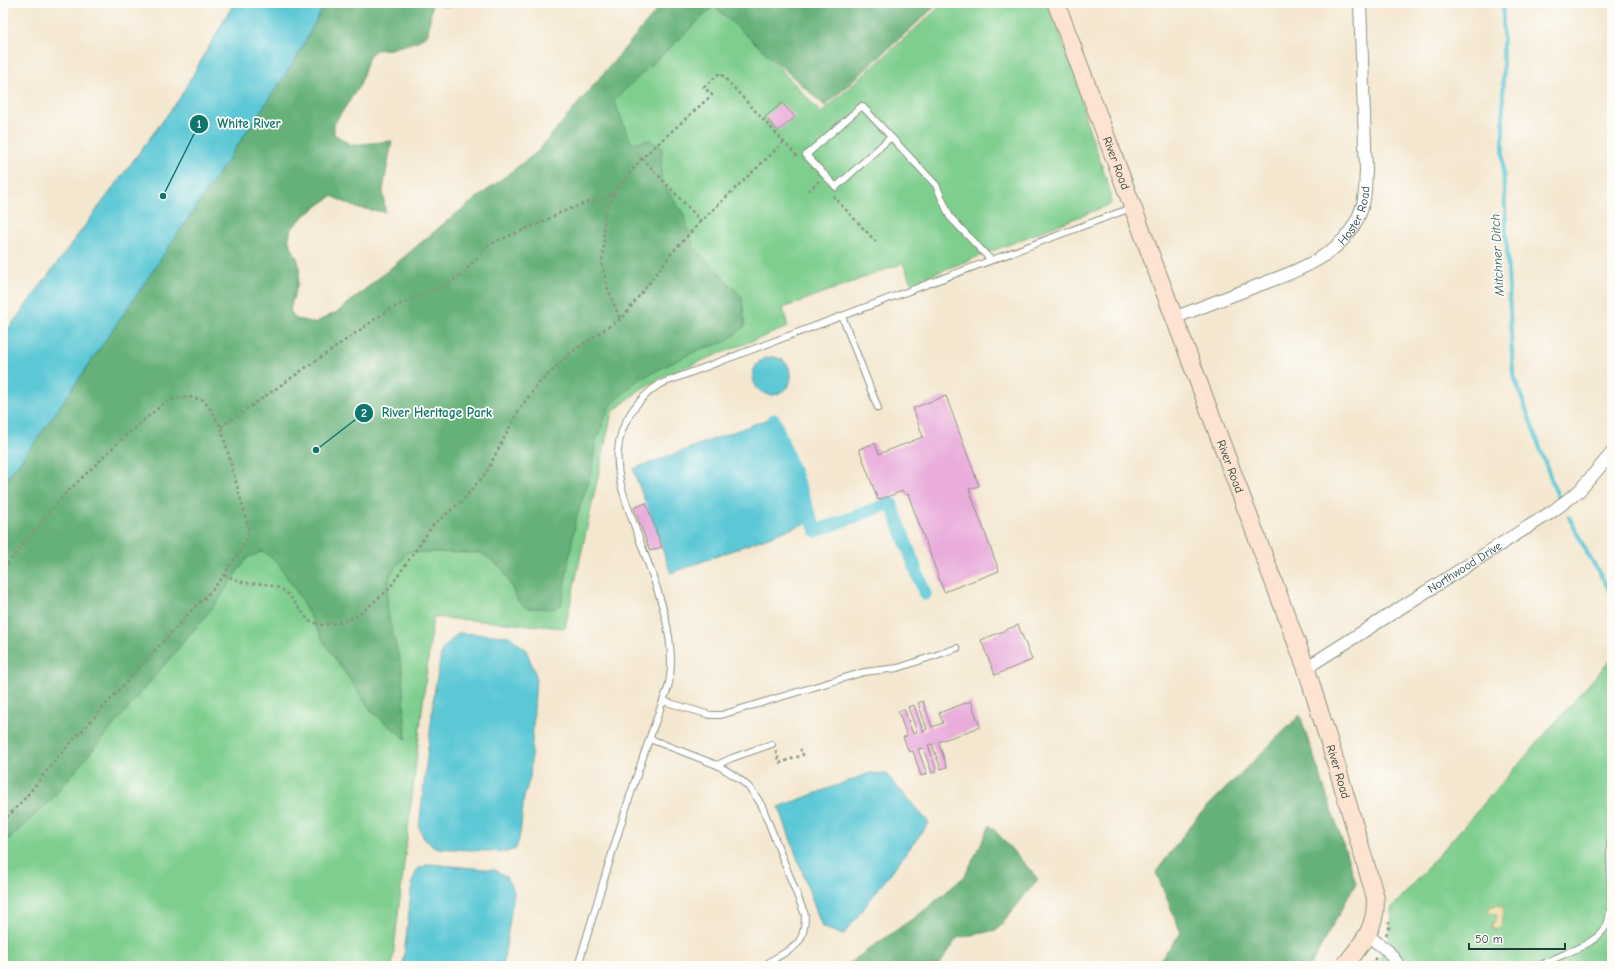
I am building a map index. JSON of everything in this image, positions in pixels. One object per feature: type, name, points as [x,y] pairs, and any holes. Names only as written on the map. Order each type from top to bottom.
[{"type":"street","name":"River Road","points":[[1056,3],[1306,668],[1337,767],[1375,896],[1376,913],[1367,935],[1344,966]]},
{"type":"street","name":"Hoster Road","points":[[1174,318],[1310,265],[1337,247],[1356,222],[1363,206],[1365,196],[1366,171],[1360,3]]},
{"type":"street","name":"Northwood Drive","points":[[1306,668],[1553,511],[1579,491],[1612,453]]},
{"type":"street","points":[[1367,935],[1388,951],[1399,966]]},
{"type":"lane","points":[[891,137],[836,187],[806,155],[862,106],[936,185],[950,217],[991,260]]},
{"type":"lane","points":[[578,966],[617,839],[672,672],[667,628],[660,601],[622,489],[618,470],[618,450],[621,434],[627,418],[641,399],[649,391],[660,384],[1133,208]]},
{"type":"lane","points":[[842,316],[878,408]]},
{"type":"lane","points":[[663,701],[710,715],[725,714],[864,672],[898,668],[957,648]]},
{"type":"lane","points":[[650,739],[717,765],[740,778],[754,791],[762,806],[806,915],[805,930],[797,946],[764,966]]},
{"type":"lane","points":[[717,765],[772,744]]},
{"type":"lane","points":[[1540,966],[1596,938],[1606,927],[1611,904],[1610,836],[1612,821]]},
{"type":"path","points":[[620,319],[608,289],[602,264],[604,245],[604,213],[615,192],[642,158],[712,95],[704,87],[720,73],[800,160]]},
{"type":"path","points":[[224,575],[245,583],[265,584],[280,588],[289,595],[309,621],[321,625],[343,622],[357,616],[388,590],[433,525],[463,500],[486,473],[517,413],[537,385],[569,354],[624,316],[671,254],[701,220],[784,142]]},
{"type":"path","points":[[642,158],[701,220]]},
{"type":"path","points":[[815,176],[824,186]]},
{"type":"path","points":[[808,191],[819,181]]},
{"type":"path","points":[[829,191],[878,244]]},
{"type":"path","points":[[221,427],[390,310],[446,284],[463,273],[490,244],[540,224],[560,213],[588,202],[603,200],[615,192]]},
{"type":"path","points":[[3,569],[62,497],[121,440],[164,403],[177,398],[190,397],[203,400],[212,411],[221,427],[249,530],[245,543],[224,575],[69,746],[3,822]]},
{"type":"path","points":[[772,744],[780,763],[803,755],[801,750],[800,751]]},
{"type":"green space","points":[[325,3],[463,3],[456,6],[432,4],[428,34],[418,41],[391,49],[376,50],[369,56],[360,85],[334,124],[334,134],[351,145],[392,141],[383,190],[385,212],[357,208],[332,196],[304,216],[292,228],[289,235],[290,244],[299,263],[298,278],[290,311],[296,319],[315,323],[339,311],[447,221],[537,152],[663,3],[939,3],[825,106],[714,6],[614,100],[631,143],[650,140],[662,148],[661,181],[683,213],[694,247],[742,297],[745,326],[726,342],[698,350],[638,380],[610,406],[596,441],[591,474],[576,519],[561,605],[553,609],[526,608],[518,601],[503,569],[482,553],[408,552],[390,575],[387,595],[388,615],[402,669],[406,739],[372,712],[325,644],[298,594],[277,562],[263,551],[247,558],[214,606],[49,802],[3,844],[3,484],[36,441],[127,309],[297,57]]},
{"type":"green space","points":[[709,3],[720,3],[821,113],[944,3],[1048,3],[1075,74],[1087,123],[1109,187],[1111,204],[911,283],[903,263],[783,308],[788,327],[670,373],[641,389],[612,412],[565,628],[433,617],[392,966],[3,966],[3,488],[259,114],[332,196],[304,216],[292,228],[288,240],[297,260],[299,271],[298,283],[290,311],[296,319],[315,323],[339,311],[537,152]]},
{"type":"green space","points":[[1612,658],[1612,966],[1377,966],[1390,931],[1392,917],[1391,909]]},
{"type":"green space","points":[[1300,715],[1356,883],[1310,966],[1155,966],[1181,933],[1156,872],[1198,816]]},
{"type":"green space","points":[[990,825],[1038,879],[997,930],[957,938],[939,966],[845,966],[925,910],[965,876]]},
{"type":"sand","points":[[1501,905],[1504,910],[1502,925],[1497,930],[1492,928],[1492,924],[1496,920],[1497,916],[1490,913],[1488,909],[1492,906]]},
{"type":"water","points":[[234,3],[325,3],[297,57],[36,441],[3,483],[3,336],[179,99]]},
{"type":"water","points":[[768,357],[776,357],[786,362],[790,369],[790,383],[786,390],[776,395],[768,395],[758,390],[756,387],[753,380],[753,372],[758,362],[761,360]]},
{"type":"water","points":[[771,418],[809,522],[671,573],[633,469]]},
{"type":"water","points":[[458,633],[509,636],[526,650],[536,675],[530,777],[524,797],[520,834],[516,849],[506,852],[436,848],[424,839],[419,827],[435,688],[442,650]]},
{"type":"water","points":[[870,773],[886,774],[929,823],[843,935],[822,927],[779,807]]},
{"type":"water","points":[[430,864],[495,870],[506,877],[514,891],[503,966],[403,966],[412,883],[417,869]]},
{"type":"building","points":[[782,103],[795,117],[778,131],[765,117]]},
{"type":"building","points":[[946,396],[979,486],[969,489],[999,571],[944,592],[908,494],[905,495],[903,491],[878,500],[859,449],[875,443],[879,454],[923,437],[913,408]]},
{"type":"building","points":[[646,503],[662,547],[650,551],[634,508]]},
{"type":"building","points":[[1018,625],[1032,660],[995,675],[981,640]]},
{"type":"building","points":[[923,701],[932,727],[943,723],[939,713],[971,701],[980,727],[938,742],[947,767],[941,769],[932,744],[928,745],[937,771],[932,773],[923,748],[918,749],[927,774],[921,776],[913,751],[909,752],[903,737],[907,736],[898,711],[904,709],[913,734],[917,732],[908,707],[914,705],[923,731],[927,729],[918,703]]},
{"type":"waterway","name":"Mitchner Ditch","points":[[1503,3],[1503,167],[1513,373],[1559,498]]},
{"type":"waterway","points":[[774,420],[816,531],[891,503],[925,594]]},
{"type":"waterway","name":"Mitchner Ditch","points":[[1569,517],[1586,551],[1612,594]]},
{"type":"place","name":"White River","points":[[163,196]]},
{"type":"place","name":"River Heritage Park","points":[[316,450]]}]
